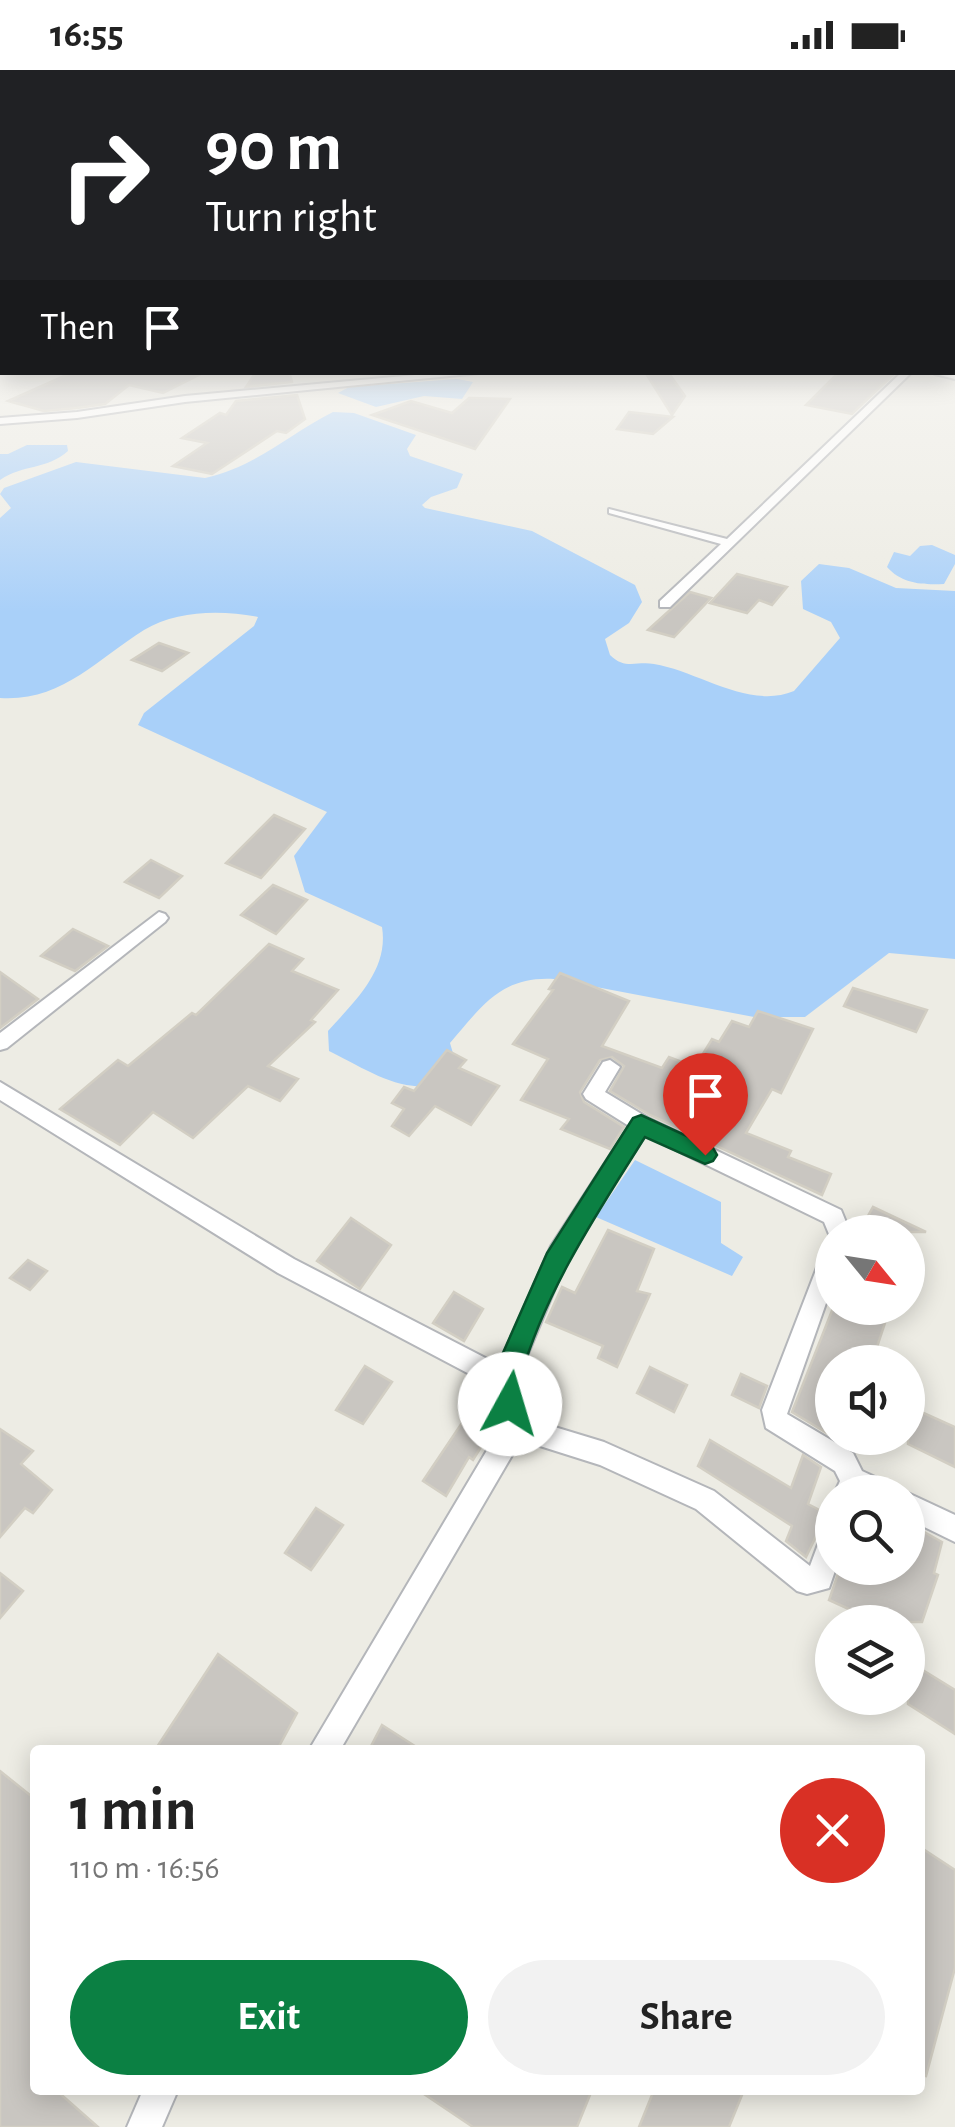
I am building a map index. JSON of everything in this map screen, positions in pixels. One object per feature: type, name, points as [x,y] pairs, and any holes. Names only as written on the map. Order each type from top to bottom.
[{"type":"street","points":[[665,604],[854,421]]},
{"type":"street","points":[[613,511],[729,543]]},
{"type":"street","points":[[0,1043],[159,918]]},
{"type":"street","points":[[610,1066],[593,1094],[641,1124],[831,1215]]},
{"type":"street","points":[[0,1090],[286,1266],[505,1380]]},
{"type":"street","points":[[327,1745],[515,1427],[505,1380],[560,1253],[641,1124]]},
{"type":"street","points":[[815,1302],[774,1410],[775,1420],[844,1462],[848,1475]]},
{"type":"street","points":[[515,1427],[604,1454],[705,1500],[807,1582],[815,1580]]},
{"type":"street","points":[[925,1514],[955,1528]]},
{"type":"street","points":[[144,2127],[158,2095]]},
{"type":"water","points":[[316,421],[377,421],[416,435],[407,449],[410,456],[463,474],[457,488],[431,497],[422,505],[425,508],[532,531],[635,585],[642,602],[629,623],[605,639],[610,655],[621,662],[654,664],[742,693],[777,696],[794,691],[840,638],[831,622],[803,609],[801,581],[819,564],[849,568],[896,588],[955,591],[955,959],[889,953],[805,1017],[754,1017],[554,979],[536,979],[506,988],[472,1017],[450,1043],[461,1081],[441,1085],[424,1087],[393,1081],[329,1051],[328,1031],[368,984],[383,943],[382,927],[305,892],[294,856],[327,812],[138,725],[144,713],[254,626],[258,617],[215,613],[185,615],[157,623],[60,686],[22,697],[0,698],[0,518],[11,508],[0,494],[4,488],[76,462],[205,478],[257,458]]},
{"type":"water","points":[[27,445],[67,445],[68,451],[0,480],[0,454]]},
{"type":"water","points":[[932,545],[955,555],[955,564],[944,584],[913,582],[887,567],[894,552],[910,556],[920,546]]},
{"type":"water","points":[[635,1160],[721,1202],[721,1243],[743,1257],[732,1276],[596,1217]]},
{"type":"building","points":[[208,421],[302,421],[286,433],[277,431],[212,474],[173,466],[207,443],[182,438]]},
{"type":"building","points":[[390,421],[495,421],[475,449]]},
{"type":"building","points":[[623,421],[668,421],[653,434],[617,429]]},
{"type":"building","points":[[737,574],[787,587],[772,605],[759,600],[747,613],[710,603]]},
{"type":"building","points":[[690,592],[711,598],[674,637],[648,630]]},
{"type":"building","points":[[159,643],[188,653],[162,671],[132,660]]},
{"type":"building","points":[[274,815],[305,829],[261,878],[226,863]]},
{"type":"building","points":[[151,860],[182,876],[159,898],[125,882]]},
{"type":"building","points":[[273,885],[307,900],[276,934],[241,915]]},
{"type":"building","points":[[73,929],[108,946],[75,971],[41,956]]},
{"type":"building","points":[[269,944],[303,959],[292,971],[338,990],[311,1020],[315,1022],[268,1066],[298,1079],[280,1101],[248,1086],[193,1138],[153,1112],[120,1145],[60,1109],[118,1060],[128,1066],[192,1013],[196,1015]]},
{"type":"building","points":[[0,972],[38,999],[0,1028]]},
{"type":"building","points":[[560,973],[629,1001],[602,1046],[662,1068],[669,1057],[695,1067],[712,1039],[719,1042],[732,1021],[749,1027],[758,1011],[813,1029],[781,1093],[772,1089],[746,1133],[791,1151],[788,1157],[831,1174],[822,1195],[650,1115],[610,1091],[624,1066],[612,1057],[600,1060],[580,1092],[584,1102],[624,1127],[610,1149],[561,1129],[569,1119],[521,1100],[548,1059],[513,1044],[553,990],[549,989]]},
{"type":"building","points":[[853,988],[927,1010],[916,1032],[844,1006]]},
{"type":"building","points":[[447,1050],[466,1060],[459,1068],[499,1086],[471,1125],[435,1106],[409,1136],[392,1126],[404,1109],[392,1103],[404,1087],[414,1091]]},
{"type":"building","points":[[873,1207],[890,1215],[869,1215]]},
{"type":"building","points":[[351,1218],[391,1245],[360,1289],[317,1261]]},
{"type":"building","points":[[608,1230],[654,1249],[637,1291],[650,1294],[617,1367],[598,1358],[603,1346],[546,1322],[562,1287],[575,1293]]},
{"type":"building","points":[[28,1260],[47,1271],[30,1290],[10,1278]]},
{"type":"building","points":[[454,1292],[483,1309],[464,1341],[433,1323]]},
{"type":"building","points":[[826,1325],[884,1325],[878,1345],[818,1345]]},
{"type":"building","points":[[815,1354],[815,1426],[792,1412]]},
{"type":"building","points":[[365,1366],[392,1382],[363,1424],[336,1410]]},
{"type":"building","points":[[650,1367],[687,1385],[674,1412],[637,1393]]},
{"type":"building","points":[[741,1374],[767,1386],[759,1408],[732,1395]]},
{"type":"building","points":[[482,1393],[492,1398],[494,1407],[481,1432],[488,1436],[473,1460],[469,1457],[446,1496],[423,1481]]},
{"type":"building","points":[[925,1414],[955,1427],[955,1467],[925,1452]]},
{"type":"building","points":[[0,1429],[33,1451],[21,1464],[52,1490],[33,1513],[25,1508],[0,1537]]},
{"type":"building","points":[[710,1440],[791,1488],[803,1455],[821,1467],[815,1475],[808,1504],[815,1508],[815,1539],[806,1557],[786,1541],[792,1526],[698,1466]]},
{"type":"building","points":[[316,1508],[343,1525],[311,1570],[285,1553]]},
{"type":"building","points":[[925,1532],[942,1542],[934,1573],[938,1575],[925,1613],[925,1605],[840,1605],[829,1600],[834,1585],[925,1585]]},
{"type":"building","points":[[0,1573],[23,1591],[0,1618]]},
{"type":"building","points":[[218,1654],[297,1713],[280,1745],[158,1745]]},
{"type":"building","points":[[925,1671],[955,1690],[955,1734],[925,1715]]},
{"type":"building","points":[[382,1725],[413,1745],[372,1745]]},
{"type":"building","points":[[0,1771],[30,1795],[30,2095],[62,2095],[98,2127],[0,2127]]},
{"type":"building","points":[[925,1850],[955,1870],[955,1968],[926,2076]]},
{"type":"building","points":[[425,2095],[590,2095],[577,2127],[473,2127]]},
{"type":"building","points":[[652,2095],[742,2095],[729,2127],[639,2127]]},
{"type":"route","points":[[510,1404],[505,1380],[560,1253],[641,1124],[705,1155]]}]
